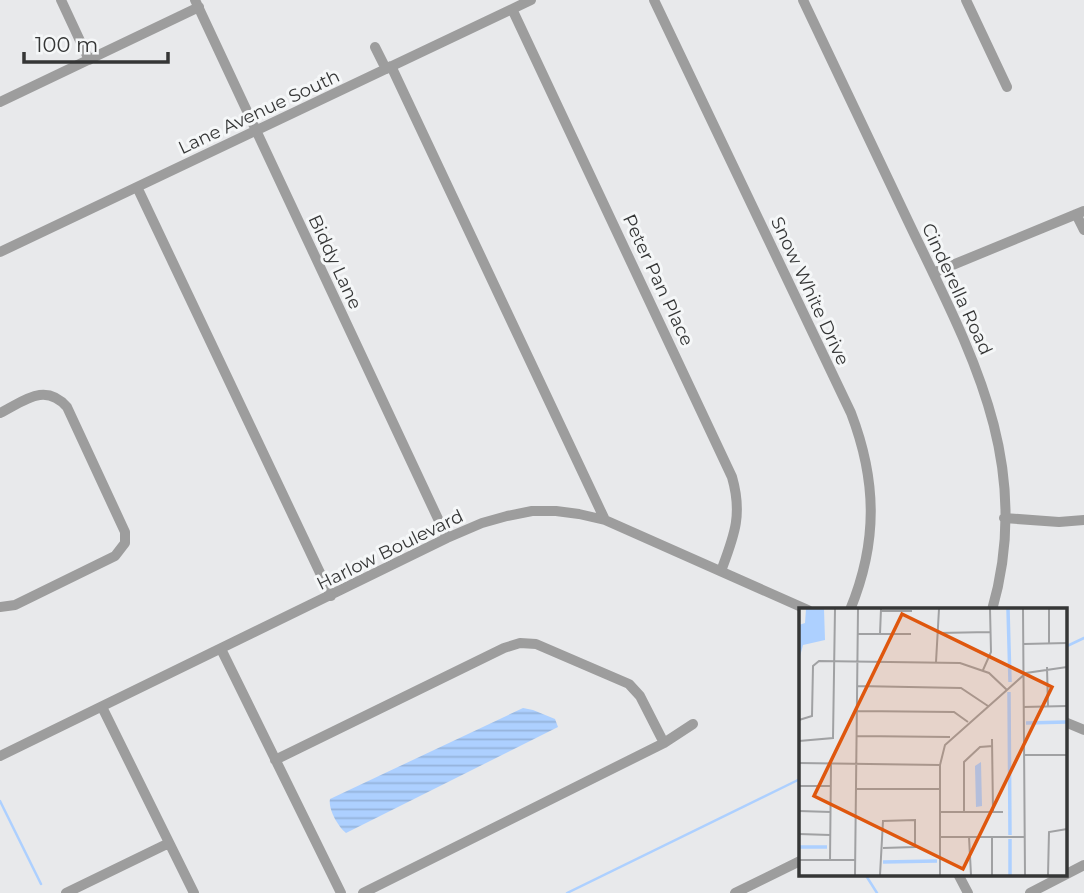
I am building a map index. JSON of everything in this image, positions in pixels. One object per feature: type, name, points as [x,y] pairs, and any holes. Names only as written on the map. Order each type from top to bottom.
[{"type":"street","points":[[61,0],[89,60]]},
{"type":"street","name":"Lane Avenue South","points":[[0,252],[531,0]]},
{"type":"street","name":"Snow White Drive","points":[[654,0],[859,435],[869,475],[871,528],[867,558],[851,608]]},
{"type":"street","name":"Cinderella Road","points":[[803,0],[973,359],[995,423],[1003,469],[1004,518],[1003,554],[992,608]]},
{"type":"street","points":[[966,0],[1007,87]]},
{"type":"street","points":[[0,102],[197,4]]},
{"type":"street","name":"Biddy Lane","points":[[197,4],[447,538]]},
{"type":"street","name":"Peter Pan Place","points":[[512,9],[732,477],[737,493],[738,519],[721,571]]},
{"type":"street","points":[[375,47],[388,68],[605,520]]},
{"type":"street","points":[[138,187],[331,596]]},
{"type":"street","points":[[933,273],[1080,212],[1084,230]]},
{"type":"street","points":[[0,413],[38,394],[47,393],[67,407],[125,532],[125,543],[115,556],[15,605],[0,607]]},
{"type":"street","name":"Harlow Boulevard","points":[[0,756],[447,538],[482,523],[532,511],[556,511],[605,520],[804,608]]},
{"type":"street","points":[[1004,518],[1059,522],[1084,520]]},
{"type":"street","points":[[275,760],[503,648],[520,643],[536,644],[629,684],[640,696],[664,743]]},
{"type":"street","points":[[221,649],[341,893]]},
{"type":"street","points":[[102,707],[194,893]]},
{"type":"street","points":[[363,893],[664,743],[693,724]]},
{"type":"street","points":[[66,893],[169,843]]},
{"type":"street","points":[[736,893],[799,862]]},
{"type":"street","points":[[1066,874],[1084,865]]},
{"type":"street","points":[[959,876],[968,893]]},
{"type":"street","points":[[1030,893],[1063,876]]},
{"type":"water","points":[[523,708],[555,719],[558,727],[346,833],[337,822],[332,813],[330,799]]},
{"type":"waterway","points":[[1066,647],[1084,638]]},
{"type":"waterway","points":[[567,893],[799,779]]},
{"type":"waterway","points":[[0,801],[41,884]]},
{"type":"waterway","points":[[866,876],[877,893]]}]
